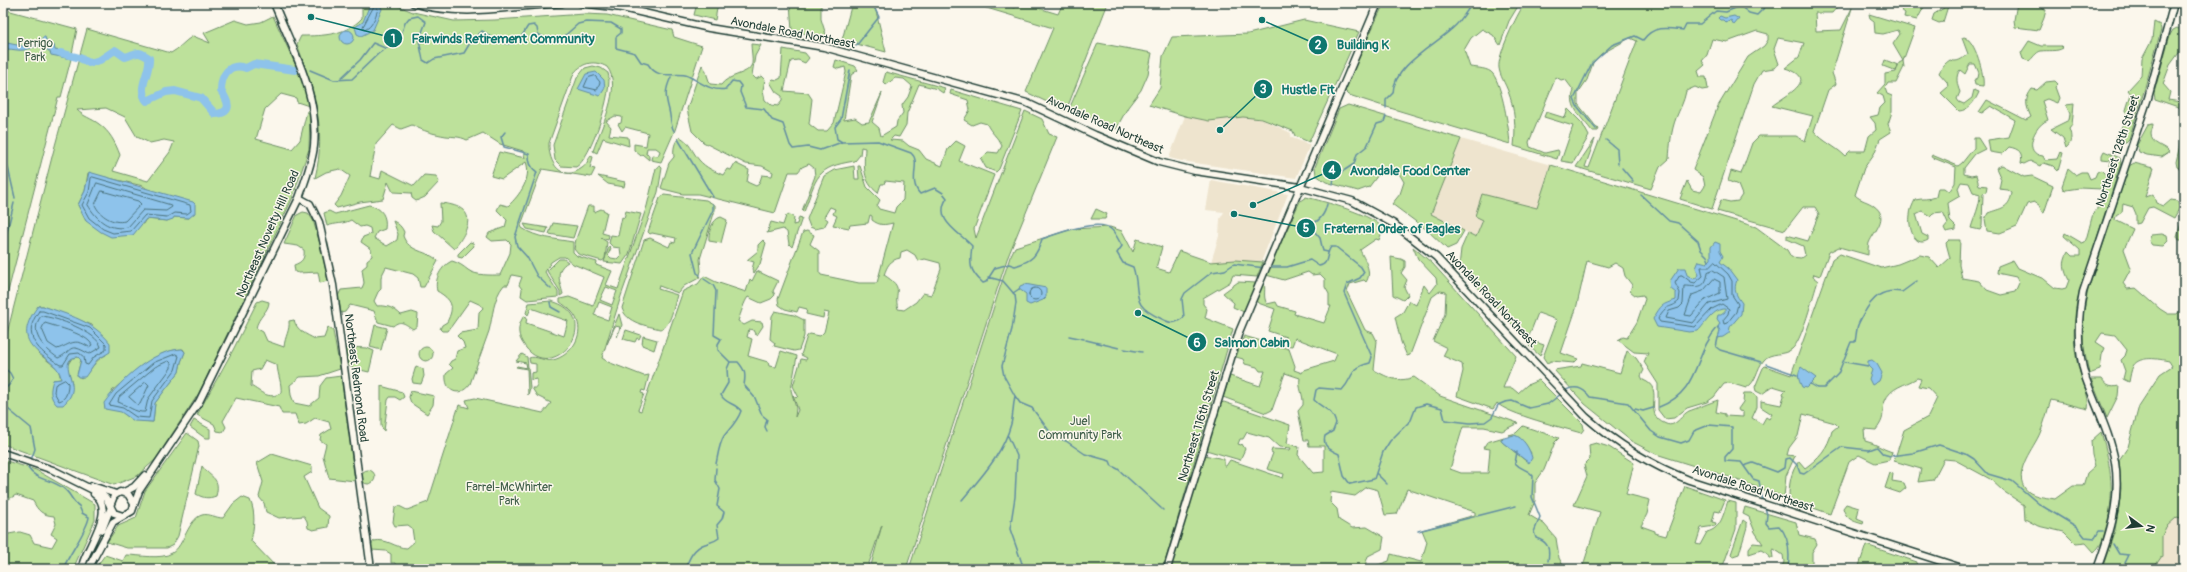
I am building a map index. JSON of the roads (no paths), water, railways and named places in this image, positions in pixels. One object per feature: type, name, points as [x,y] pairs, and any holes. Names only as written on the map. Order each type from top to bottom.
[{"type":"main road","name":"Northeast Novelty Hill Road","points":[[124,492],[134,487],[159,459],[186,424],[199,402],[299,198],[312,157],[315,134],[314,114],[305,74],[274,3]]},
{"type":"main road","points":[[413,3],[440,9],[466,11],[562,3]]},
{"type":"main road","name":"Avondale Road Northeast","points":[[581,3],[610,5],[709,28],[824,47],[1027,103],[1095,135],[1158,162],[1195,171],[1300,187],[1352,201],[1394,224],[1420,242],[1452,272],[1570,401],[1606,434],[1646,461],[1689,480],[1965,569]]},
{"type":"main road","name":"Northeast 116th Street","points":[[1167,569],[1239,332],[1378,3]]},
{"type":"main road","name":"Northeast 128th Street","points":[[2098,569],[2112,522],[2116,498],[2116,473],[2107,433],[2088,382],[2081,358],[2078,318],[2082,292],[2148,98],[2174,3]]},
{"type":"main road","name":"Northeast Redmond Road","points":[[299,198],[310,204],[319,222],[333,285],[371,569]]},
{"type":"main road","points":[[3,453],[39,464],[66,476],[116,494],[124,492],[132,496],[134,504],[130,514],[112,522],[88,569]]},
{"type":"main road","name":"Northeast Novelty Hill Road","points":[[134,504],[139,491],[159,459]]},
{"type":"main road","points":[[66,476],[103,496],[116,515],[123,516]]},
{"type":"main road","points":[[66,476],[97,496],[103,506],[100,524],[82,566]]},
{"type":"main road","points":[[82,566],[108,519],[112,499],[116,494]]},
{"type":"water","points":[[370,4],[380,4],[382,9],[373,30],[361,36],[357,34],[355,27],[363,22]]},
{"type":"water","points":[[1720,16],[1725,18],[1734,16],[1739,19],[1734,25],[1731,20],[1726,23],[1723,20],[1720,20],[1718,18]]},
{"type":"water","points":[[347,30],[352,32],[354,37],[352,42],[347,44],[342,42],[340,37],[342,32]]},
{"type":"water","points":[[3,33],[7,36],[5,39],[7,43],[22,46],[28,42],[40,43],[43,37],[45,37],[48,45],[52,47],[54,45],[55,50],[72,54],[71,59],[51,55],[46,49],[39,46],[22,50],[7,49],[3,44]]},
{"type":"water","points":[[596,72],[604,80],[605,88],[600,96],[578,89],[586,74]]},
{"type":"water","points":[[89,172],[193,202],[195,204],[195,213],[189,218],[174,217],[173,219],[167,221],[146,219],[133,235],[111,237],[86,221],[78,205],[85,191]]},
{"type":"water","points":[[1715,242],[1720,244],[1720,251],[1723,256],[1720,262],[1728,268],[1737,280],[1735,287],[1736,292],[1742,303],[1741,314],[1730,327],[1729,333],[1718,338],[1720,331],[1718,327],[1720,323],[1717,319],[1718,315],[1725,312],[1725,309],[1721,309],[1713,314],[1698,331],[1689,332],[1657,327],[1653,319],[1658,310],[1665,304],[1676,300],[1676,293],[1671,289],[1670,281],[1679,268],[1685,268],[1687,275],[1694,279],[1699,275],[1696,268],[1699,261],[1707,263],[1711,259],[1711,247]]},
{"type":"water","points":[[1025,284],[1046,288],[1046,297],[1043,300],[1030,305],[1026,303],[1026,294],[1019,289],[1020,286]]},
{"type":"water","points":[[38,306],[43,306],[62,312],[88,324],[103,335],[110,343],[110,352],[97,360],[85,377],[78,377],[77,375],[81,360],[78,357],[72,358],[69,361],[68,365],[72,391],[70,397],[63,405],[57,405],[51,393],[53,380],[61,379],[58,371],[30,343],[27,333],[29,321]]},
{"type":"water","points":[[182,349],[185,352],[179,372],[155,403],[153,422],[134,421],[121,412],[105,409],[104,403],[111,394],[138,368],[149,360],[160,355]]},
{"type":"water","points":[[1872,360],[1877,364],[1882,373],[1879,381],[1872,385],[1869,379],[1872,370],[1868,366],[1868,361]]},
{"type":"water","points":[[1801,367],[1816,378],[1806,388],[1802,387],[1799,379]]},
{"type":"water","points":[[1514,435],[1520,438],[1528,447],[1532,458],[1529,463],[1502,442],[1501,439]]},
{"type":"waterway","points":[[856,46],[879,17],[872,3]]},
{"type":"waterway","points":[[1386,108],[1386,100],[1393,93],[1395,83],[1400,73],[1418,55],[1456,25],[1473,3]]},
{"type":"waterway","points":[[1596,129],[1577,106],[1574,99],[1592,63],[1612,45],[1635,36],[1643,40],[1647,35],[1656,30],[1683,30],[1686,24],[1700,24],[1716,11],[1726,12],[1740,6],[1749,13],[1757,15],[1769,3]]},
{"type":"waterway","points":[[310,70],[334,80],[352,79],[378,54],[400,38],[405,23],[409,18],[418,16],[426,22],[419,40],[423,60],[428,63],[434,59],[464,53],[470,43],[482,31],[500,42],[509,44],[520,38],[528,26],[534,25],[537,28],[538,34],[550,41],[561,39],[578,24],[586,22],[611,23],[621,29],[621,33],[616,37],[616,48],[635,53],[641,62],[648,64],[657,73],[688,76],[706,86],[721,90],[726,89],[732,81],[738,82],[741,86],[740,92],[746,107],[764,109],[772,120],[783,124],[790,145],[793,149],[808,147],[820,150],[842,142],[878,141],[911,153],[915,161],[914,177],[916,189],[920,194],[935,188],[943,193],[947,198],[943,206],[945,219],[949,225],[972,246],[972,270],[983,283],[986,282],[995,268],[1009,264],[1015,266],[1030,260],[1036,254],[1042,239],[1078,228],[1098,225],[1106,226],[1112,230],[1122,246],[1117,253],[1123,263],[1133,267],[1140,303],[1151,314],[1168,322],[1176,322],[1184,317],[1182,299],[1185,293],[1212,272],[1225,270],[1234,264],[1265,268]]},
{"type":"waterway","points":[[340,79],[360,60],[373,43],[385,48]]},
{"type":"waterway","points":[[61,53],[80,58],[89,63],[100,60],[115,50],[125,57],[139,53],[149,58],[148,69],[143,85],[144,96],[147,101],[166,92],[175,91],[201,98],[215,114],[225,112],[227,109],[228,106],[221,91],[221,85],[224,75],[231,68],[246,68],[254,64],[295,70]]},
{"type":"waterway","points":[[842,142],[837,139],[835,127],[841,119],[850,70]]},
{"type":"waterway","points":[[671,77],[666,97],[674,131]]},
{"type":"waterway","points":[[1333,185],[1334,177],[1354,164],[1357,154],[1367,146],[1377,124],[1384,122],[1386,116]]},
{"type":"waterway","points":[[505,132],[501,137],[504,147],[529,154],[530,164],[537,172],[515,237],[517,246],[527,257],[537,276],[551,289]]},
{"type":"waterway","points":[[678,139],[713,197]]},
{"type":"waterway","points":[[1606,140],[1617,149],[1618,164]]},
{"type":"waterway","points":[[3,146],[15,198]]},
{"type":"waterway","points":[[1622,168],[1633,181]]},
{"type":"waterway","points":[[1641,195],[1669,221],[1678,223],[1698,241],[1701,250],[1707,256],[1709,261]]},
{"type":"waterway","points":[[3,248],[14,203]]},
{"type":"waterway","points":[[700,275],[697,273],[692,253],[713,210],[713,204]]},
{"type":"waterway","points":[[1327,204],[1321,217],[1316,222],[1309,225],[1320,238],[1323,251],[1328,252]]},
{"type":"waterway","points":[[1268,267],[1287,267],[1310,260],[1319,266],[1325,263],[1331,247],[1336,247],[1361,267],[1364,272],[1360,278],[1347,284],[1344,293],[1372,357],[1370,363],[1358,368],[1352,374],[1346,386],[1342,390],[1319,388],[1316,390],[1314,400],[1332,414],[1334,418],[1336,423],[1333,431],[1325,436],[1324,439],[1326,445],[1339,454],[1344,476],[1350,484],[1374,479],[1383,452],[1390,441],[1411,420],[1416,407],[1426,404],[1442,408],[1445,420],[1470,423],[1485,422],[1492,417],[1498,405],[1505,402],[1512,401],[1529,408],[1548,404],[1561,394]]},
{"type":"waterway","points":[[3,262],[5,266],[3,274]]},
{"type":"waterway","points":[[988,277],[1003,281],[1015,295],[1016,303],[1012,329],[1002,366],[1004,376],[1020,403],[1032,408],[1053,436],[1066,441],[1085,454],[1110,461],[1112,466],[1118,469],[1163,510]]},
{"type":"waterway","points":[[704,279],[713,285],[716,291],[714,335],[721,339],[718,344],[718,350],[730,362],[727,369],[728,383],[721,395],[725,400],[739,408],[741,411],[736,421],[722,439],[716,464]]},
{"type":"waterway","points":[[1810,384],[1817,388],[1824,388],[1838,374],[1851,342],[1855,342],[1859,322],[1866,309],[1874,299],[1883,293],[1895,291],[1902,292],[1917,281]]},
{"type":"waterway","points":[[1013,293],[1019,289]]},
{"type":"waterway","points":[[550,302],[551,307],[560,312]]},
{"type":"waterway","points":[[1659,407],[1673,400],[1690,382],[1704,349],[1718,327]]},
{"type":"waterway","points":[[1069,336],[1084,339]]},
{"type":"waterway","points":[[1718,338],[1716,347],[1720,350],[1761,362]]},
{"type":"waterway","points":[[1086,340],[1119,348]]},
{"type":"waterway","points":[[1124,349],[1142,352]]},
{"type":"waterway","points":[[730,362],[738,362],[744,370],[744,385],[755,398],[762,415],[767,419],[765,427],[767,431]]},
{"type":"waterway","points":[[1845,362],[1868,366]]},
{"type":"waterway","points":[[1766,364],[1797,375]]},
{"type":"waterway","points":[[3,367],[10,373],[13,379],[3,391]]},
{"type":"waterway","points":[[1564,391],[1572,388],[1578,388],[1590,397],[1628,403],[1651,431],[1660,437],[1681,443],[1689,440],[1694,431],[1709,425],[1732,427],[1732,449],[1725,457],[1725,461],[1741,462],[1753,479],[1759,481],[1763,502]]},
{"type":"waterway","points":[[962,500],[991,465],[1003,445],[1011,424],[1015,396]]},
{"type":"waterway","points":[[3,405],[31,428],[35,449],[31,460]]},
{"type":"waterway","points":[[1635,409],[1643,411],[1653,408]]},
{"type":"waterway","points":[[1008,436],[1017,456],[1015,497],[1010,529],[1024,569]]},
{"type":"waterway","points":[[1744,466],[1753,463],[1777,472],[1784,468],[1785,459],[1790,458],[1797,465],[1800,473],[1804,474],[1842,447],[1869,450],[1877,447],[1883,454],[1890,456],[1913,453],[1939,445],[1966,454],[1974,459],[1988,474],[2012,481],[2039,504],[2077,527],[2085,537],[2095,538],[2099,531],[2103,531]]},
{"type":"waterway","points":[[1517,452],[1515,463],[1533,476],[1532,497],[1540,517],[1534,532],[1536,538],[1548,546],[1548,561]]},
{"type":"waterway","points":[[30,463],[28,468],[31,472],[40,478],[59,485],[66,490],[74,502],[79,506],[82,513],[89,517],[88,522],[63,569]]},
{"type":"waterway","points":[[685,569],[688,561],[697,548],[719,538],[717,525],[722,519],[724,512],[717,506],[720,489],[715,480],[716,468]]},
{"type":"waterway","points":[[1377,474],[1387,484]]},
{"type":"waterway","points":[[1418,531],[1516,506]]},
{"type":"waterway","points":[[1765,507],[1767,515],[1766,523],[1769,527],[1779,526],[1783,530],[1787,540],[1789,552],[1788,569]]},
{"type":"waterway","points":[[2113,544],[2119,554],[2129,555],[2122,569]]},
{"type":"waterway","points":[[1554,564],[1559,569]]},
{"type":"place","name":"Fairwinds Retirement Community","points":[[311,17]]},
{"type":"place","name":"Building K","points":[[1262,20]]},
{"type":"place","name":"Hustle Fit","points":[[1220,130]]},
{"type":"place","name":"Avondale Food Center","points":[[1253,205]]},
{"type":"place","name":"Fraternal Order of Eagles","points":[[1234,214]]},
{"type":"place","name":"Salmon Cabin","points":[[1138,313]]},
{"type":"park label","name":"Perrigo Park","points":[[35,50]]},
{"type":"park label","name":"Juel Community Park","points":[[1080,428]]},
{"type":"park label","name":"Farrel-McWhirter Park","points":[[509,494]]}]
